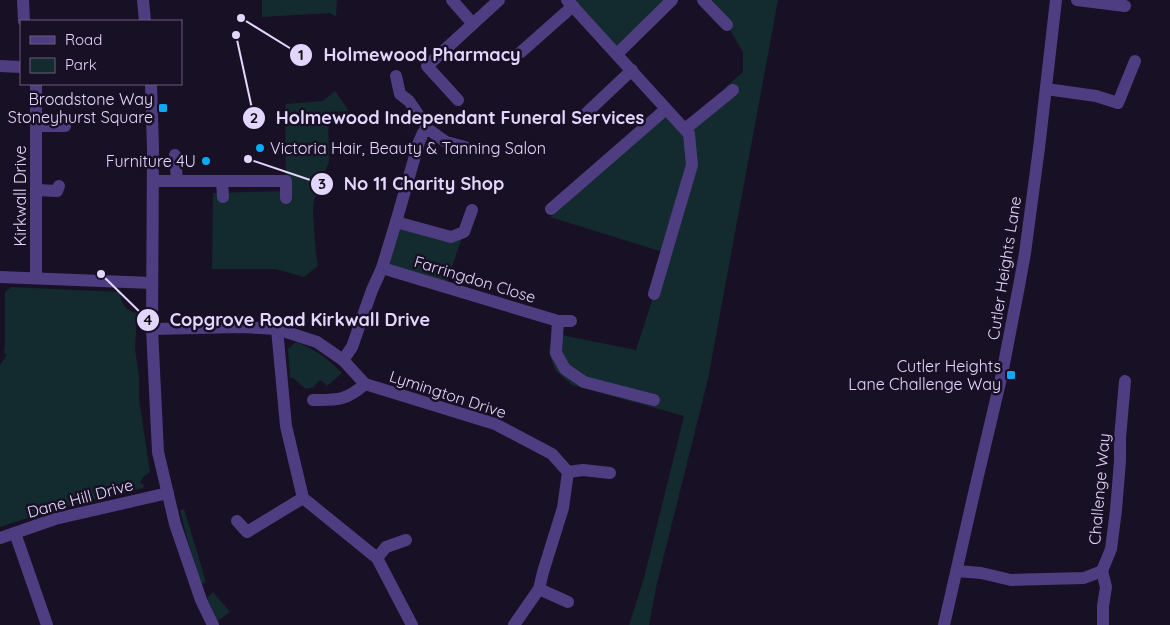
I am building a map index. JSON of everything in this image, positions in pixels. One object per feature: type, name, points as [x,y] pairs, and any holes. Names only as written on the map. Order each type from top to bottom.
[{"type":"street","points":[[23,0],[24,20]]},
{"type":"street","points":[[145,20],[146,0]]},
{"type":"street","points":[[452,0],[473,24]]},
{"type":"street","points":[[458,100],[427,66],[499,0]]},
{"type":"street","points":[[617,54],[672,0]]},
{"type":"street","points":[[703,0],[727,25]]},
{"type":"street","name":"Cutler Heights Lane","points":[[944,625],[1008,348],[1025,253],[1056,0]]},
{"type":"street","points":[[1077,0],[1125,6]]},
{"type":"street","points":[[521,52],[570,3],[690,134],[692,165],[654,294]]},
{"type":"street","points":[[1046,90],[1096,96],[1118,103],[1135,61]]},
{"type":"street","points":[[0,66],[20,68]]},
{"type":"street","points":[[579,120],[632,70]]},
{"type":"street","points":[[396,76],[400,94],[409,101],[428,129],[446,142],[465,147]]},
{"type":"street","name":"Kirkwall Drive","points":[[36,85],[36,278]]},
{"type":"street","points":[[150,85],[153,149],[152,329],[158,452],[175,524],[201,600],[213,625]]},
{"type":"street","points":[[686,129],[733,90]]},
{"type":"street","points":[[551,209],[666,109]]},
{"type":"street","points":[[37,126],[66,126]]},
{"type":"street","points":[[343,360],[352,347],[372,290],[382,268],[419,142],[423,133],[428,129]]},
{"type":"street","points":[[175,155],[176,181]]},
{"type":"street","points":[[153,181],[286,181],[286,198]]},
{"type":"street","points":[[222,181],[223,197]]},
{"type":"street","points":[[37,190],[57,192],[59,186]]},
{"type":"street","name":"Farringdon Close","points":[[396,222],[451,237],[464,232],[472,210]]},
{"type":"street","name":"Farringdon Close","points":[[382,268],[565,321]]},
{"type":"street","points":[[0,277],[152,283]]},
{"type":"street","points":[[552,333],[565,321]]},
{"type":"street","points":[[565,321],[556,353],[564,369],[584,382],[654,400]]},
{"type":"street","name":"Lymington Drive","points":[[152,329],[240,327],[277,329],[317,342],[343,360],[365,384],[495,424],[552,454],[568,472]]},
{"type":"street","points":[[277,329],[286,426],[303,498],[377,558],[412,625]]},
{"type":"street","name":"Challenge Way","points":[[1102,572],[1110,549],[1116,510],[1125,381]]},
{"type":"street","name":"Lymington Drive","points":[[313,400],[337,400],[354,393],[365,384]]},
{"type":"street","points":[[514,625],[539,589],[563,508],[568,472],[583,470],[610,473]]},
{"type":"street","name":"Dane Hill Drive","points":[[0,538],[55,519],[168,493]]},
{"type":"street","points":[[237,521],[248,532],[303,498]]},
{"type":"street","points":[[14,533],[47,625]]},
{"type":"street","points":[[377,558],[386,547],[406,540]]},
{"type":"street","points":[[957,571],[981,573],[1011,580],[1084,578],[1102,572],[1106,587],[1103,624]]},
{"type":"street","points":[[539,589],[568,602]]},
{"type":"green space","points":[[262,0],[337,0],[336,17],[330,13],[262,17]]},
{"type":"green space","points":[[567,0],[672,0],[617,54]]},
{"type":"green space","points":[[703,0],[778,0],[708,379],[657,583],[649,625],[629,625],[644,578],[684,416],[572,385],[555,370],[549,352],[552,333],[636,350],[666,253],[550,217],[666,109],[686,129],[743,72],[743,52],[727,25]]},
{"type":"green space","points":[[335,91],[349,111],[328,112],[329,162],[314,200],[313,213],[318,266],[304,277],[275,269],[212,269],[213,193],[286,191],[286,104],[323,101]]},
{"type":"green space","points":[[396,222],[451,237],[464,232],[445,287],[382,268]]},
{"type":"green space","points":[[11,287],[120,292],[124,306],[137,313],[135,349],[139,376],[139,399],[150,472],[140,483],[144,485],[143,488],[55,509],[0,527],[0,365],[7,355],[4,353],[5,292]]},
{"type":"green space","points":[[296,342],[320,354],[342,373],[327,386],[320,381],[314,387],[306,389],[293,378],[290,378],[288,349]]},
{"type":"green space","points":[[184,509],[206,582],[201,584],[180,510]]},
{"type":"green space","points":[[213,592],[230,612],[218,621],[207,598]]},
{"type":"place","name":"Holmewood Pharmacy","points":[[241,18]]},
{"type":"place","name":"Holmewood Independant Funeral Services","points":[[236,35]]},
{"type":"place","name":"Broadstone Way Stoneyhurst Square","points":[[163,108]]},
{"type":"place","name":"Victoria Hair, Beauty & Tanning Salon","points":[[260,148]]},
{"type":"place","name":"No 11 Charity Shop","points":[[248,159]]},
{"type":"place","name":"Furniture 4U","points":[[206,161]]},
{"type":"place","name":"Copgrove Road Kirkwall Drive","points":[[101,274]]},
{"type":"place","name":"Cutler Heights Lane Challenge Way","points":[[1011,375]]}]
